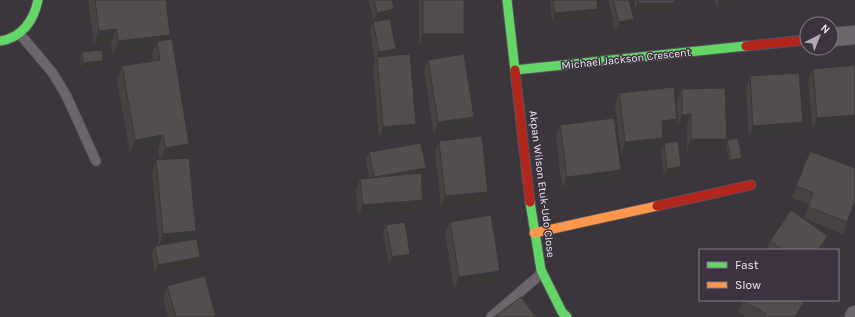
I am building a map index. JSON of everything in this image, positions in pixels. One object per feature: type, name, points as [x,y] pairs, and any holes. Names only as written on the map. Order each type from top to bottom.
[{"type":"street","points":[[0,41],[4,41],[19,33],[34,18],[38,0]]},
{"type":"street","points":[[507,0],[515,70]]},
{"type":"street","points":[[839,36],[855,35]]},
{"type":"street","name":"Michael Jackson Crescent","points":[[515,70],[799,41]]},
{"type":"street","name":"Akpan Wilson Etuk-Udo Close","points":[[515,70],[534,233],[542,274],[562,312],[567,317]]},
{"type":"street","points":[[534,233],[751,185]]},
{"type":"lane","points":[[19,33],[52,72],[66,95],[96,161]]},
{"type":"lane","points":[[491,317],[542,274]]},
{"type":"building","points":[[95,0],[166,0],[170,35],[118,41],[116,29],[99,31]]},
{"type":"building","points":[[374,0],[392,0],[394,9],[377,13]]},
{"type":"building","points":[[423,0],[464,0],[464,34],[423,34]]},
{"type":"building","points":[[553,0],[597,0],[598,9],[555,13]]},
{"type":"building","points":[[613,0],[629,0],[634,19],[619,22]]},
{"type":"building","points":[[638,0],[675,0],[675,3],[638,3]]},
{"type":"building","points":[[390,19],[396,49],[379,52],[373,22]]},
{"type":"building","points":[[172,39],[189,144],[165,148],[163,135],[135,140],[122,66],[160,60],[157,41]]},
{"type":"building","points":[[102,50],[103,61],[83,63],[82,52]]},
{"type":"building","points":[[410,54],[416,124],[383,127],[377,57]]},
{"type":"building","points":[[464,54],[474,117],[438,122],[428,60]]},
{"type":"building","points":[[855,65],[855,115],[817,118],[813,69]]},
{"type":"building","points":[[799,73],[803,122],[753,126],[750,76]]},
{"type":"building","points":[[674,87],[677,119],[662,121],[663,138],[625,142],[619,93]]},
{"type":"building","points":[[725,88],[727,139],[691,139],[691,114],[682,115],[682,89]]},
{"type":"building","points":[[614,118],[621,170],[567,177],[560,125]]},
{"type":"building","points":[[482,136],[488,192],[445,196],[439,141]]},
{"type":"building","points":[[738,138],[742,158],[731,160],[727,140]]},
{"type":"building","points":[[678,141],[681,166],[667,169],[664,143]]},
{"type":"building","points":[[421,143],[426,168],[374,177],[369,152]]},
{"type":"building","points":[[810,151],[855,168],[855,201],[847,222],[808,207],[813,193],[796,186]]},
{"type":"building","points":[[189,158],[196,231],[163,234],[156,160]]},
{"type":"building","points":[[421,173],[423,200],[363,205],[360,179]]},
{"type":"building","points":[[791,210],[828,236],[819,249],[782,249],[770,241]]},
{"type":"building","points":[[491,215],[500,271],[459,277],[450,222]]},
{"type":"building","points":[[405,222],[410,254],[392,257],[386,225]]},
{"type":"building","points":[[197,239],[200,257],[158,265],[155,246]]},
{"type":"building","points":[[205,276],[216,317],[176,317],[167,286]]},
{"type":"building","points":[[521,297],[536,317],[494,317]]},
{"type":"building","points":[[743,301],[804,301],[795,317],[764,317],[766,314]]},
{"type":"traffic: fast","points":[[0,41],[15,36],[26,27],[30,21],[38,0]]},
{"type":"traffic: fast","points":[[507,0],[515,70],[746,46]]},
{"type":"traffic: fast","points":[[530,202],[541,270],[562,312],[567,317]]},
{"type":"traffic: slow","points":[[534,233],[657,206]]},
{"type":"traffic: jam","points":[[746,46],[799,41]]},
{"type":"traffic: jam","points":[[515,70],[530,202]]},
{"type":"traffic: jam","points":[[657,206],[751,185]]}]
